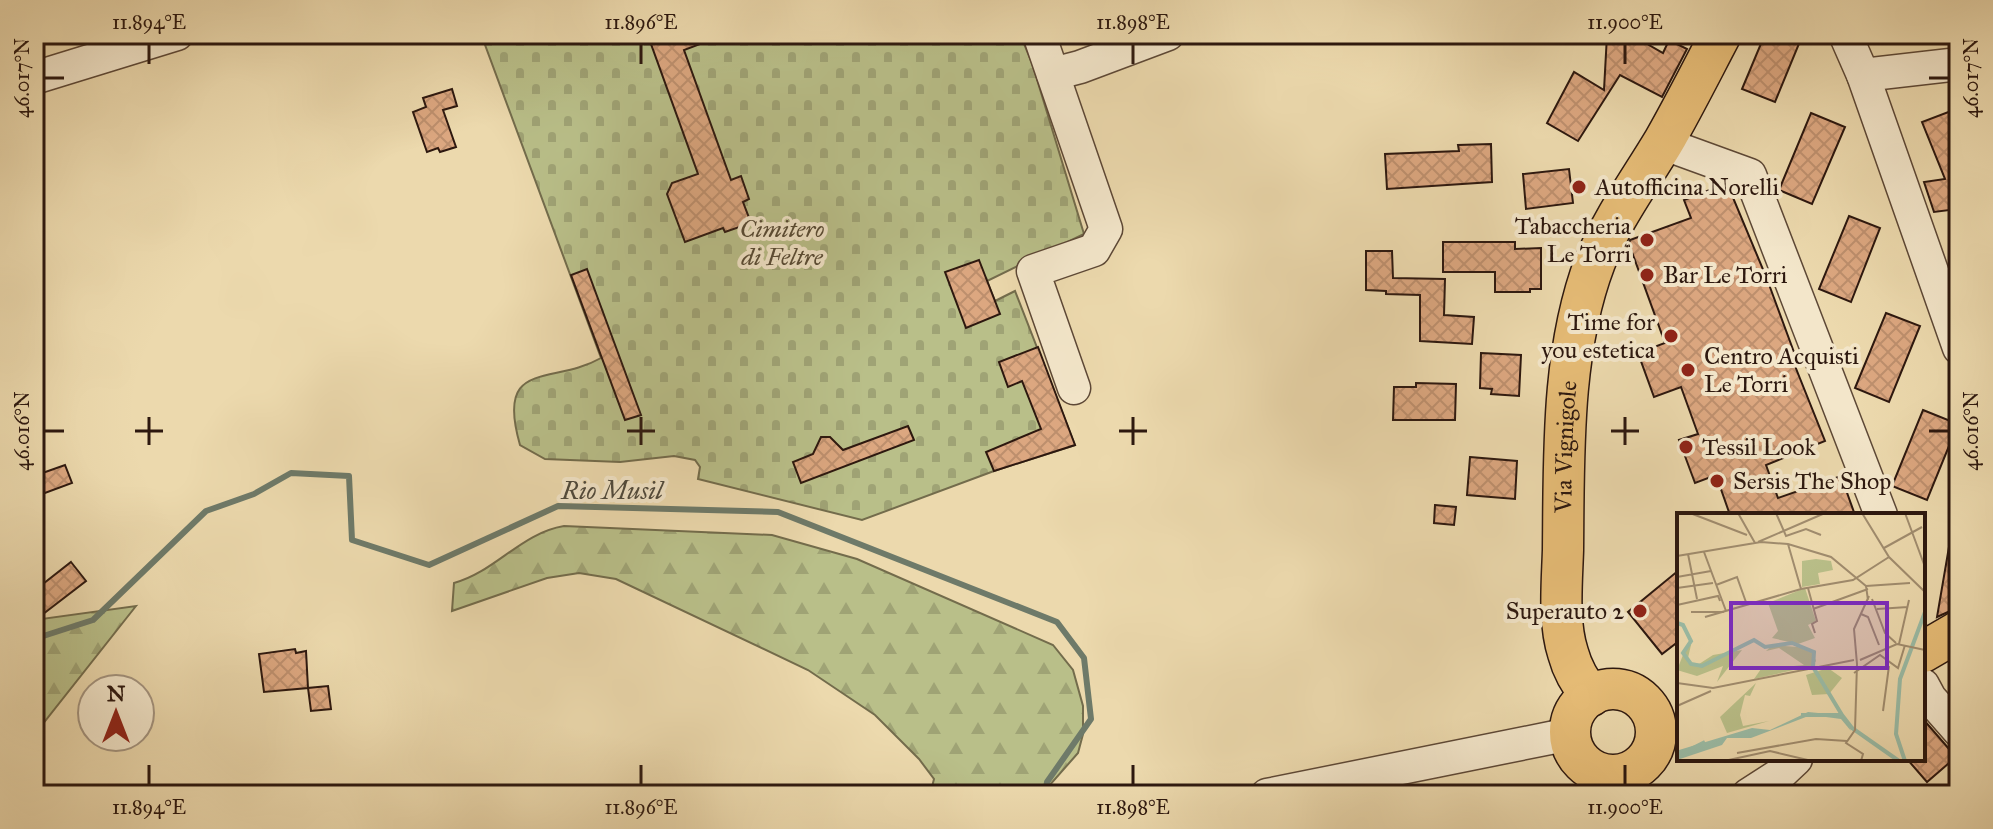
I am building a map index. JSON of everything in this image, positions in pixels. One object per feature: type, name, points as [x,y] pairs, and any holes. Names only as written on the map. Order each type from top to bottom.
[{"type":"main road","name":"Via Vignigole","points":[[1591,696],[1583,687],[1567,652],[1562,601],[1574,336],[1596,260],[1613,224],[1662,143],[1721,34]]},
{"type":"main road","points":[[1925,651],[1959,631]]},
{"type":"main road","points":[[1618,689],[1631,693],[1667,723],[1645,761],[1609,785],[1588,767],[1573,746],[1570,734],[1575,712],[1591,696],[1604,690],[1618,689]]},
{"type":"street","points":[[34,78],[177,34]]},
{"type":"street","points":[[1039,34],[1106,229],[1094,250],[1033,271],[1074,388]]},
{"type":"street","points":[[1053,74],[1168,34]]},
{"type":"street","points":[[1845,34],[1863,75],[1959,348]]},
{"type":"street","points":[[1863,75],[1959,64]]},
{"type":"street","points":[[1662,143],[1750,175],[1880,513]]},
{"type":"street","points":[[1925,689],[1959,731]]},
{"type":"street","points":[[1267,795],[1570,734]]},
{"type":"street","points":[[1748,795],[1794,761]]},
{"type":"green space","name":"Cimitero di Feltre","points":[[481,34],[1020,34],[1032,63],[1084,234],[987,281],[995,301],[1015,291],[1075,445],[862,520],[698,479],[700,467],[695,460],[674,456],[620,462],[545,459],[520,445],[514,417],[515,399],[522,387],[533,379],[601,358]]},
{"type":"green space","points":[[564,526],[772,535],[857,559],[1053,645],[1073,670],[1083,706],[1083,734],[1078,753],[1041,795],[930,795],[934,779],[919,759],[875,715],[808,670],[616,579],[579,573],[547,578],[452,611],[454,583],[469,578],[534,536]]},
{"type":"green space","points":[[136,606],[83,673],[76,673],[76,682],[34,735],[34,620]]},
{"type":"building","points":[[679,34],[721,34],[684,50],[731,180],[741,176],[749,199],[743,202],[751,223],[725,232],[723,228],[685,242],[667,194],[672,183],[698,174],[651,44]]},
{"type":"building","points":[[1765,34],[1803,34],[1775,102],[1742,89]]},
{"type":"building","points":[[1607,35],[1635,37],[1663,53],[1669,40],[1687,49],[1662,97],[1620,75],[1578,141],[1547,123],[1574,72],[1604,90]]},
{"type":"building","points":[[452,89],[457,106],[443,110],[456,147],[427,152],[413,112],[426,107],[423,98]]},
{"type":"building","points":[[1959,108],[1959,213],[1957,209],[1934,212],[1924,182],[1945,179],[1922,122]]},
{"type":"building","points":[[1811,113],[1845,127],[1812,204],[1779,190]]},
{"type":"building","points":[[1491,144],[1492,182],[1387,189],[1385,154],[1459,151],[1458,145]]},
{"type":"building","points":[[1569,169],[1573,203],[1526,209],[1523,174]]},
{"type":"building","points":[[1722,185],[1729,188],[1767,279],[1795,355],[1791,356],[1825,441],[1766,465],[1778,498],[1841,476],[1854,513],[1729,513],[1716,475],[1695,483],[1679,440],[1698,434],[1681,387],[1654,397],[1638,353],[1665,343],[1629,244],[1630,240],[1691,218],[1684,200]]},
{"type":"building","points":[[1849,216],[1880,228],[1851,302],[1819,289]]},
{"type":"building","points":[[1443,242],[1515,242],[1515,249],[1541,248],[1541,289],[1495,292],[1495,272],[1443,272]]},
{"type":"building","points":[[1366,251],[1392,251],[1393,278],[1445,279],[1444,315],[1474,317],[1472,344],[1420,341],[1420,295],[1366,290]]},
{"type":"building","points":[[979,260],[1000,314],[966,328],[945,272]]},
{"type":"building","points":[[587,269],[641,415],[625,420],[571,275]]},
{"type":"building","points":[[1886,313],[1920,326],[1889,402],[1855,388]]},
{"type":"building","points":[[1038,347],[1075,445],[994,471],[986,452],[1041,429],[1022,381],[1008,387],[999,362]]},
{"type":"building","points":[[1481,353],[1521,355],[1519,396],[1491,394],[1492,389],[1480,388]]},
{"type":"building","points":[[1416,383],[1456,384],[1455,420],[1393,420],[1394,387],[1416,387]]},
{"type":"building","points":[[1923,410],[1958,424],[1927,500],[1892,486]]},
{"type":"building","points":[[908,426],[914,440],[801,483],[793,462],[813,454],[821,437],[830,437],[843,450]]},
{"type":"building","points":[[1470,457],[1517,461],[1515,499],[1467,495]]},
{"type":"building","points":[[65,465],[72,483],[34,497],[34,476]]},
{"type":"building","points":[[1435,505],[1456,507],[1454,525],[1434,523]]},
{"type":"building","points":[[1950,541],[1959,541],[1959,607],[1937,617]]},
{"type":"building","points":[[71,562],[86,581],[34,621],[34,591]]},
{"type":"building","points":[[1677,572],[1677,643],[1662,654],[1628,612]]},
{"type":"building","points":[[295,649],[296,653],[306,651],[308,688],[264,692],[259,654]]},
{"type":"building","points":[[328,686],[331,709],[311,711],[308,688]]},
{"type":"building","points":[[1925,721],[1956,757],[1927,782],[1909,761],[1925,761]]},
{"type":"waterway","name":"Rio Musil","points":[[34,639],[93,620],[206,511],[254,494],[291,473],[349,476],[352,540],[429,565],[558,506],[778,512],[1057,622],[1084,658],[1091,719],[1047,782],[1047,795]]},
{"type":"place","name":"Autofficina Norelli","points":[[1579,187]]},
{"type":"place","name":"Tabaccheria Le Torri","points":[[1647,240]]},
{"type":"place","name":"Bar Le Torri","points":[[1647,275]]},
{"type":"place","name":"Time for you estetica","points":[[1671,336]]},
{"type":"place","name":"Centro Acquisti Le Torri","points":[[1688,370]]},
{"type":"place","name":"Tessil Look","points":[[1686,447]]},
{"type":"place","name":"Sersis The Shop","points":[[1717,481]]},
{"type":"place","name":"Superauto 2","points":[[1640,611]]}]
